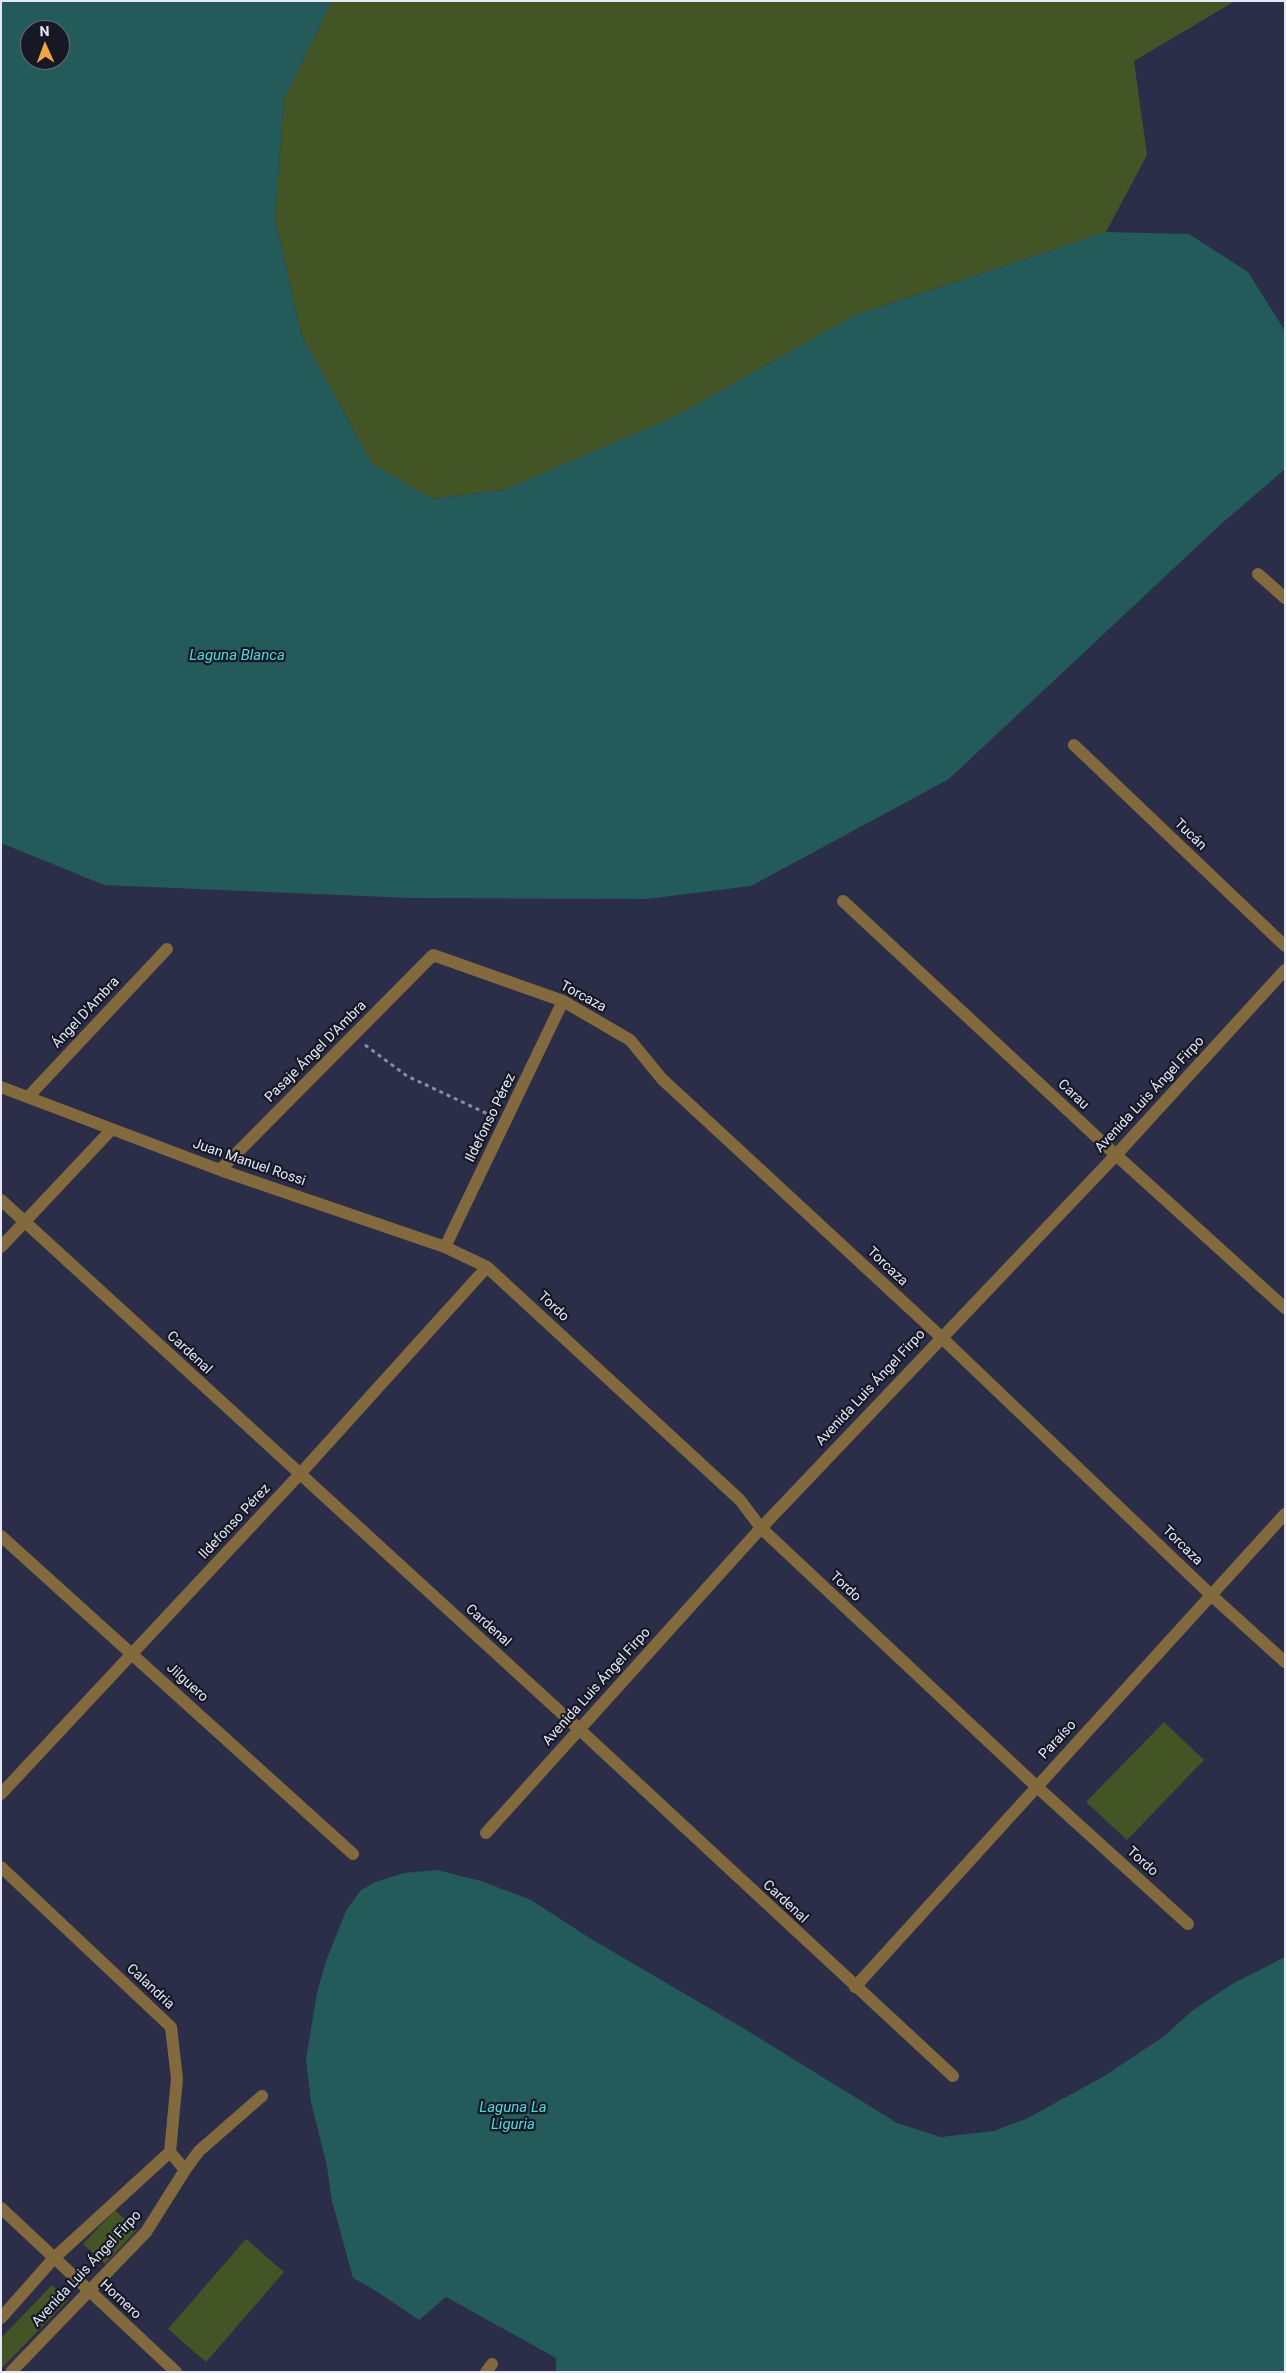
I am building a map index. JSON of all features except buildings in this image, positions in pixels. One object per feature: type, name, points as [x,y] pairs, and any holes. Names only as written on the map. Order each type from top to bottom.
[{"type":"street","points":[[1258,574],[1285,598]]},
{"type":"street","name":"Tucán","points":[[1074,745],[1285,946]]},
{"type":"street","name":"Carau","points":[[843,901],[1116,1155],[1285,1308]]},
{"type":"street","name":"Ángel D'Ambra","points":[[28,1097],[167,949]]},
{"type":"street","name":"Torcaza","points":[[433,955],[563,1001],[630,1040],[662,1079],[941,1337],[1211,1595],[1285,1662]]},
{"type":"street","name":"Pasaje Ángel D'Ambra","points":[[220,1170],[433,955]]},
{"type":"street","name":"Avenida Luis Ángel Firpo","points":[[486,1833],[760,1528],[1116,1155],[1285,970]]},
{"type":"street","name":"Ildefonso Pérez","points":[[445,1247],[563,1001]]},
{"type":"street","name":"Juan Manuel Rossi","points":[[1,1087],[220,1170],[445,1247],[487,1267]]},
{"type":"street","points":[[1,1248],[112,1129]]},
{"type":"street","name":"Cardenal","points":[[1,1200],[299,1475],[580,1730],[854,1987],[953,2076]]},
{"type":"street","name":"Ildefonso Pérez","points":[[1,1794],[299,1475],[487,1267]]},
{"type":"street","name":"Tordo","points":[[487,1267],[740,1500],[760,1528],[1036,1786],[1188,1924]]},
{"type":"street","name":"Paraíso","points":[[854,1987],[1285,1514]]},
{"type":"street","name":"Jilguero","points":[[1,1536],[353,1854]]},
{"type":"street","name":"Calandria","points":[[1,1868],[171,2027],[176,2079],[170,2152]]},
{"type":"street","name":"Avenida Luis Ángel Firpo","points":[[11,2372],[146,2232],[199,2151],[262,2096]]},
{"type":"street","points":[[170,2152],[185,2170]]},
{"type":"street","name":"Avenida Luis Ángel Firpo","points":[[1,2318],[54,2258],[170,2152]]},
{"type":"street","name":"Hornero","points":[[1,2208],[176,2372]]},
{"type":"path","points":[[353,1036],[407,1076],[506,1123]]},
{"type":"shaded area","points":[[332,1],[1235,1],[1134,61],[1147,155],[1106,232],[855,315],[676,416],[504,490],[432,499],[372,464],[301,334],[275,218],[284,98]]},
{"type":"shaded area","points":[[1164,1722],[1204,1760],[1127,1840],[1086,1802]]},
{"type":"shaded area","points":[[115,2210],[137,2230],[105,2264],[83,2244]]},
{"type":"shaded area","points":[[246,2239],[284,2272],[206,2362],[168,2329]]},
{"type":"shaded area","points":[[52,2285],[68,2300],[1,2369],[1,2338]]},
{"type":"water","name":"Laguna Blanca","points":[[1,1],[332,1],[284,98],[275,218],[301,334],[372,464],[432,499],[504,490],[676,416],[855,315],[1106,232],[1189,234],[1248,272],[1285,331],[1285,469],[1220,525],[949,779],[751,886],[647,899],[410,898],[104,885],[1,843]]},
{"type":"water","name":"Laguna La Liguria","points":[[437,1870],[481,1881],[531,1900],[588,1937],[743,2028],[897,2123],[941,2137],[994,2131],[1028,2118],[1106,2075],[1163,2037],[1192,2011],[1232,1984],[1285,1957],[1285,2372],[556,2372],[556,2358],[446,2297],[419,2320],[353,2278],[332,2201],[327,2166],[311,2102],[306,2059],[317,1993],[326,1961],[346,1911],[361,1890],[375,1882],[404,1873]]}]
